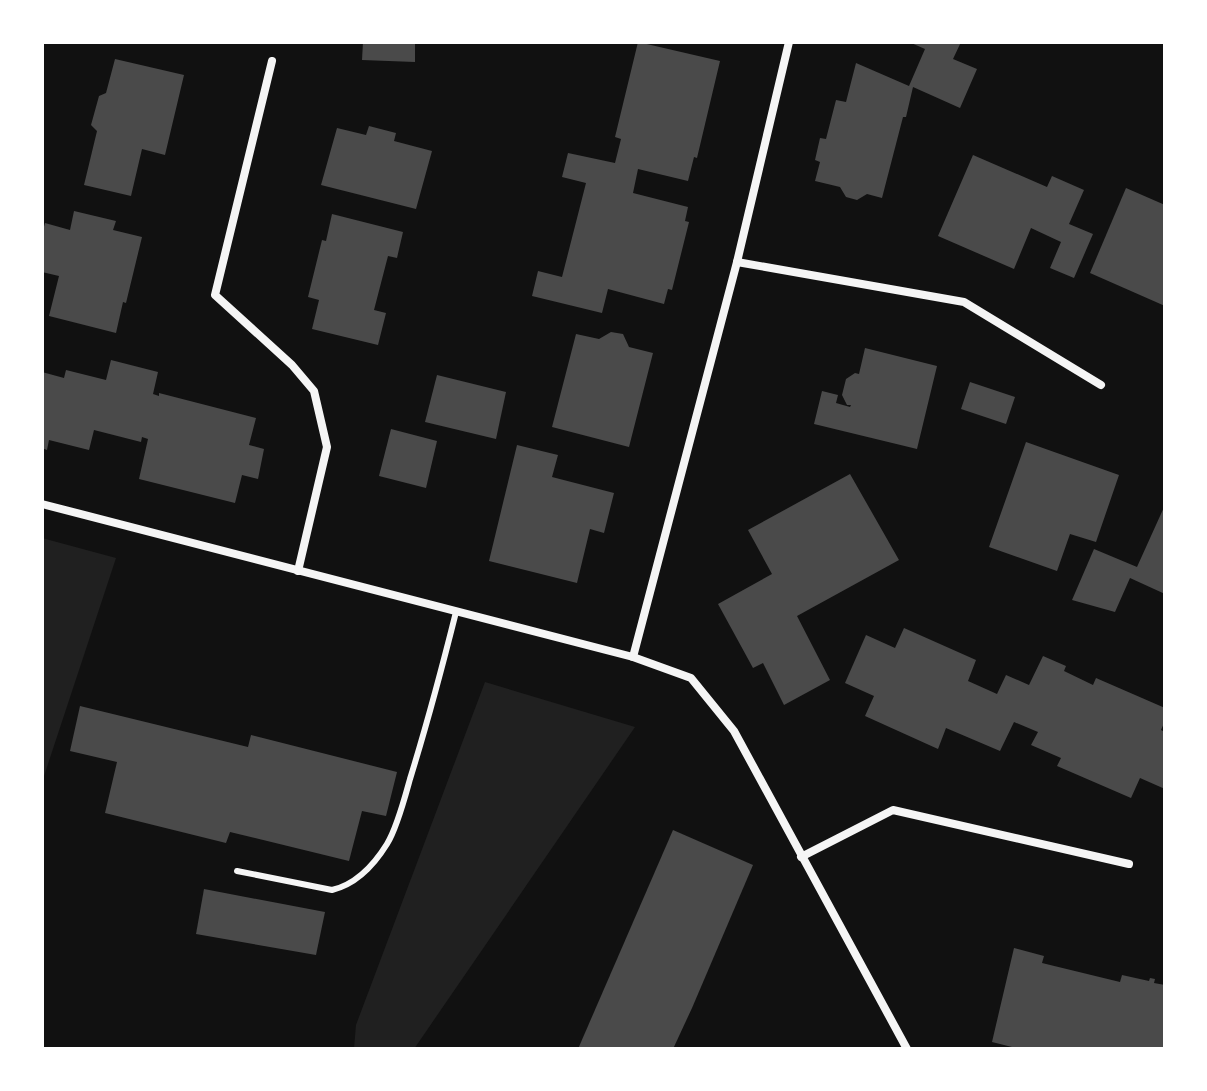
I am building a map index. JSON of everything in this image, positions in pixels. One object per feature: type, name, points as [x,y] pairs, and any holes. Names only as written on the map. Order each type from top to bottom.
[{"type":"street","points":[[633,657],[737,262],[789,42]]},
{"type":"street","points":[[272,61],[215,295],[292,365],[314,391],[327,447],[298,571]]},
{"type":"street","points":[[737,262],[964,302],[1101,385]]},
{"type":"street","points":[[42,504],[633,657],[691,678],[734,731],[907,1049]]},
{"type":"street","points":[[801,857],[893,810],[1129,864]]},
{"type":"lane","points":[[237,871],[332,890],[359,878],[375,860],[389,841],[405,796],[434,701],[456,612]]},
{"type":"shaded area","points":[[42,538],[116,558],[42,782]]},
{"type":"shaded area","points":[[485,682],[635,727],[414,1049],[354,1049],[356,1025]]},
{"type":"building","points":[[363,42],[415,42],[415,62],[362,60]]},
{"type":"building","points":[[638,42],[720,61],[697,158],[694,157],[688,181],[638,169],[633,193],[688,207],[685,221],[689,222],[672,290],[668,289],[664,304],[608,289],[602,313],[532,296],[538,271],[562,277],[586,183],[562,177],[568,153],[615,163],[621,139],[615,137]]},
{"type":"building","points":[[909,42],[961,42],[953,59],[977,69],[960,108],[913,87],[882,198],[867,194],[857,200],[846,197],[840,187],[815,181],[820,162],[815,160],[820,138],[826,139],[836,100],[846,102],[856,63],[909,86],[925,49]]},
{"type":"building","points":[[115,59],[184,75],[165,155],[142,149],[131,196],[84,185],[97,131],[91,125],[99,96],[106,93]]},
{"type":"building","points":[[369,126],[396,133],[394,141],[432,151],[416,209],[321,185],[337,128],[366,135]]},
{"type":"building","points":[[973,155],[1047,187],[1052,176],[1084,190],[1069,224],[1093,234],[1074,278],[1050,268],[1061,242],[1031,228],[1014,269],[938,236]]},
{"type":"building","points":[[1126,188],[1165,205],[1165,306],[1090,273]]},
{"type":"building","points":[[74,211],[116,221],[113,230],[142,237],[116,333],[49,316],[59,276],[42,272],[42,234],[45,223],[70,230]]},
{"type":"building","points":[[332,214],[403,232],[397,258],[388,256],[374,310],[386,313],[378,345],[312,329],[319,300],[308,297]]},
{"type":"building","points":[[611,332],[623,334],[629,347],[653,353],[629,447],[552,427],[576,334],[599,339]]},
{"type":"building","points":[[865,348],[937,366],[917,449],[814,424],[822,391],[838,395],[836,403],[850,407],[842,395],[846,379],[859,374]]},
{"type":"building","points":[[111,360],[158,372],[153,394],[256,418],[249,445],[264,449],[258,479],[242,475],[235,503],[139,479],[148,439],[142,437],[141,442],[94,430],[89,450],[49,440],[47,450],[42,448],[42,372],[64,378],[66,370],[106,380]]},
{"type":"building","points":[[437,375],[506,392],[496,439],[425,422]]},
{"type":"building","points":[[970,382],[1015,397],[1006,424],[961,409]]},
{"type":"building","points":[[391,429],[437,441],[426,488],[379,476]]},
{"type":"building","points":[[1026,442],[1119,475],[1096,542],[1070,534],[1057,571],[989,547]]},
{"type":"building","points":[[517,445],[558,455],[552,477],[614,493],[604,533],[590,529],[577,583],[489,561]]},
{"type":"building","points":[[850,474],[899,560],[797,616],[830,680],[784,705],[763,663],[753,668],[718,604],[772,574],[748,530]]},
{"type":"building","points":[[1165,505],[1165,594],[1130,578],[1115,612],[1072,600],[1094,549],[1137,567]]},
{"type":"building","points":[[904,628],[976,660],[968,681],[997,694],[1006,675],[1029,685],[1043,656],[1066,666],[1064,671],[1093,685],[1096,678],[1165,708],[1161,730],[1165,732],[1165,789],[1140,778],[1131,798],[1057,766],[1061,758],[1031,745],[1038,732],[1014,722],[1000,751],[946,728],[938,749],[865,716],[874,696],[845,683],[866,635],[895,648]]},
{"type":"building","points":[[80,706],[248,747],[251,735],[397,772],[386,816],[362,811],[349,861],[230,832],[226,843],[105,813],[117,762],[70,751]]},
{"type":"building","points":[[673,830],[753,865],[692,1008],[673,1049],[578,1049]]},
{"type":"building","points":[[204,889],[325,912],[316,955],[196,934]]},
{"type":"building","points":[[1014,948],[1044,956],[1042,963],[1120,982],[1122,975],[1149,981],[1150,978],[1155,979],[1154,983],[1165,985],[1165,1049],[1020,1049],[992,1042]]}]
